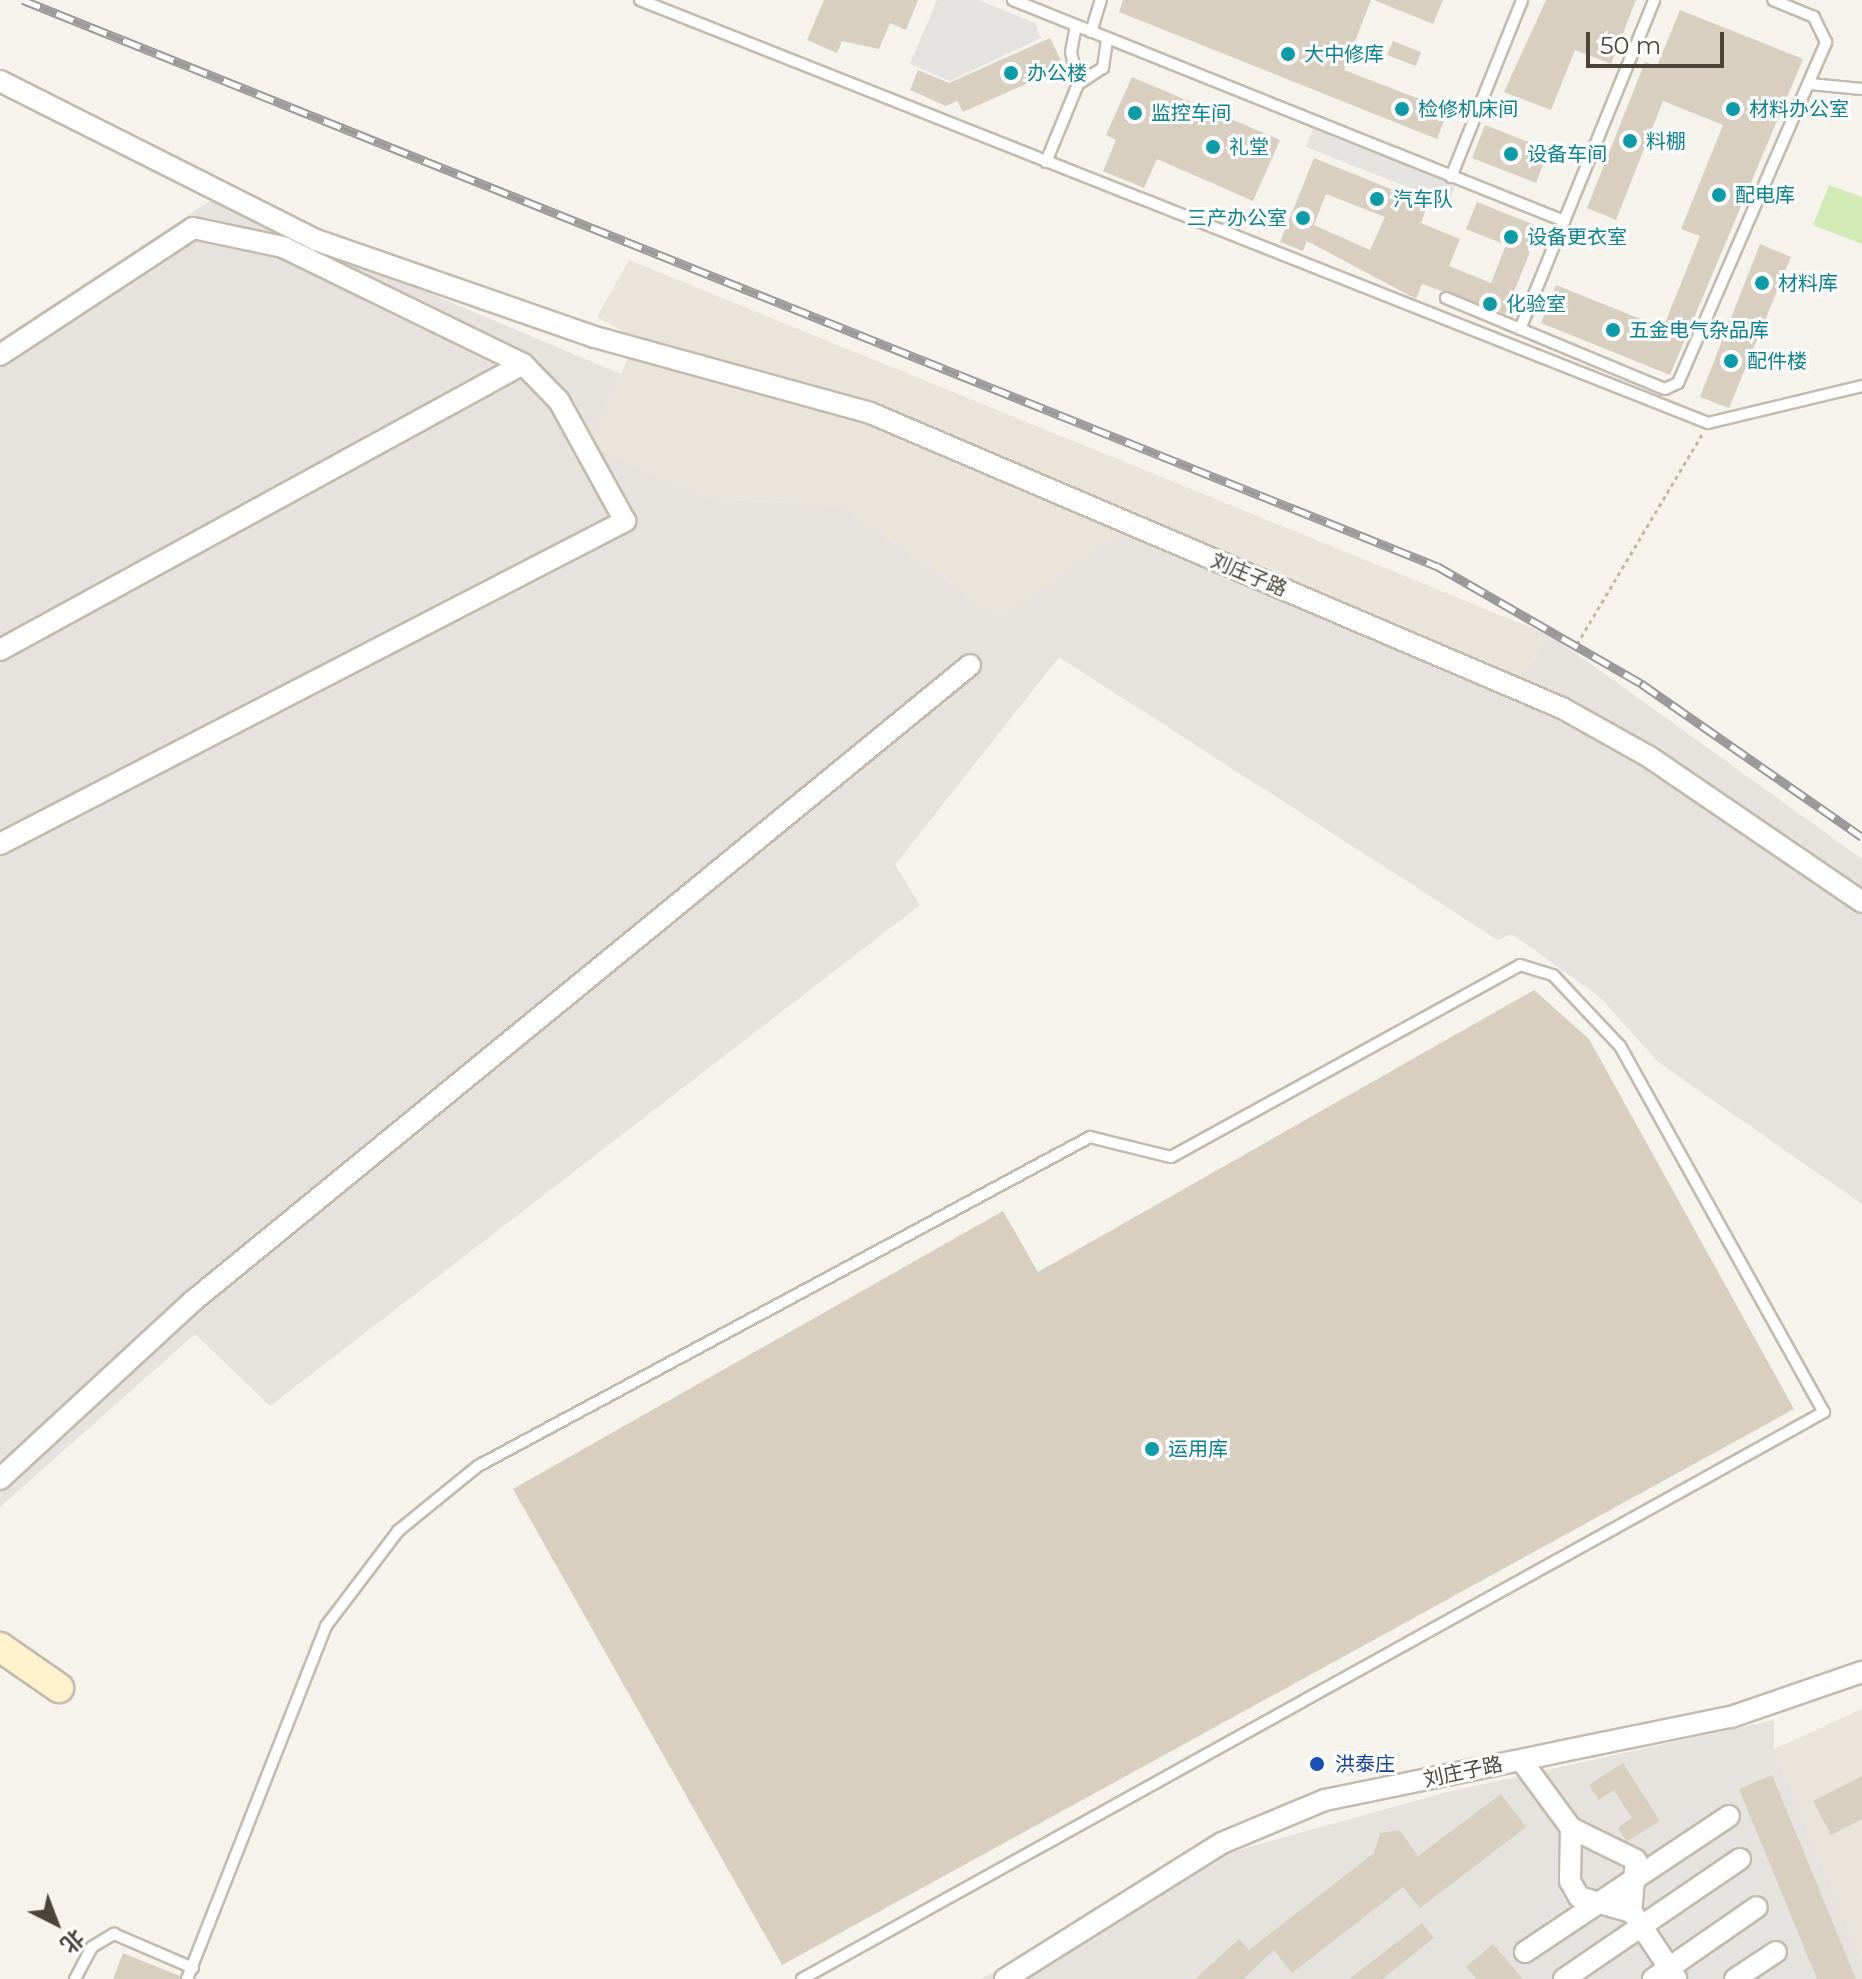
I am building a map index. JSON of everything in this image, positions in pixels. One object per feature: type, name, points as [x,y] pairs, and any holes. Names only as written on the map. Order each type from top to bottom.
[{"type":"street","name":"刘庄子路","points":[[0,81],[316,240],[595,337],[868,412],[1562,708],[1648,756],[1862,902]]},
{"type":"street","points":[[0,355],[193,228],[283,247],[523,364],[559,401],[625,521],[0,844]]},
{"type":"street","points":[[0,650],[523,364]]},
{"type":"street","points":[[0,1479],[193,1301],[970,665]]},
{"type":"street","points":[[0,1647],[59,1688]]},
{"type":"street","name":"刘庄子路","points":[[1016,1976],[1270,1820],[1325,1800],[1731,1717],[1862,1672]]},
{"type":"street","points":[[1521,1760],[1571,1828],[1618,1845],[1636,1860],[1636,1919],[1666,1975],[1757,1907]]},
{"type":"street","points":[[1525,1952],[1729,1816]]},
{"type":"street","points":[[1571,1828],[1570,1881],[1579,1897],[1636,1919]]},
{"type":"street","points":[[1564,1979],[1636,1919],[1740,1859]]},
{"type":"street","points":[[1735,1979],[1776,1952]]},
{"type":"lane","points":[[640,0],[1708,423],[1862,386]]},
{"type":"lane","points":[[1013,0],[1564,221]]},
{"type":"lane","points":[[1091,32],[1101,0]]},
{"type":"lane","points":[[1451,177],[1522,0]]},
{"type":"lane","points":[[1520,329],[1654,0]]},
{"type":"lane","points":[[1446,298],[1665,389],[1678,383],[1826,42],[1824,25],[1773,0]]},
{"type":"lane","points":[[1046,162],[1078,84],[1071,52],[1076,26]]},
{"type":"lane","points":[[1078,84],[1103,68],[1107,38]]},
{"type":"lane","points":[[1810,84],[1862,89]]},
{"type":"lane","points":[[187,1979],[326,1626],[398,1531],[478,1466],[1090,1137],[1171,1157],[1520,965],[1553,975],[1620,1046],[1824,1412],[802,1979]]},
{"type":"lane","points":[[75,1979],[92,1947],[114,1934],[193,1968]]},
{"type":"path","points":[[1577,644],[1708,423]]},
{"type":"shaded area","points":[[937,0],[979,0],[1035,23],[1041,38],[950,81],[910,64]]},
{"type":"shaded area","points":[[1313,129],[1456,185],[1448,203],[1306,147]]},
{"type":"shaded area","points":[[210,201],[621,374],[588,445],[710,499],[842,506],[1000,618],[1141,519],[1520,675],[1552,636],[1862,859],[1862,1204],[1658,1062],[1601,998],[1512,934],[1498,940],[1059,657],[895,865],[920,905],[270,1406],[195,1334],[0,1507],[0,339]]},
{"type":"shaded area","points":[[629,260],[1552,636],[1520,675],[1141,520],[1000,618],[842,506],[710,499],[587,445],[637,339],[597,317]]},
{"type":"shaded area","points":[[1862,1709],[1862,1960],[1774,1749]]},
{"type":"shaded area","points":[[1774,1720],[1774,1749],[1862,1960],[1862,1979],[980,1979],[1228,1853],[1447,1792]]},
{"type":"shaded area","points":[[1727,1788],[1808,1979],[1534,1979],[1499,1938]]},
{"type":"green space","points":[[1829,185],[1862,197],[1862,244],[1813,225]]},
{"type":"building","points":[[824,0],[918,0],[906,30],[890,23],[879,49],[842,41],[837,53],[807,40]]},
{"type":"building","name":"大中修库","points":[[1123,0],[1371,0],[1344,70],[1448,110],[1437,139],[1119,12]]},
{"type":"building","points":[[1374,0],[1443,0],[1433,24]]},
{"type":"building","points":[[1546,0],[1636,0],[1611,64],[1575,50],[1551,110],[1504,92]]},
{"type":"building","points":[[1680,10],[1803,59],[1670,375],[1541,323],[1556,285],[1663,328],[1700,236],[1681,229],[1723,125],[1663,101],[1616,220],[1587,208],[1645,62],[1657,66]]},
{"type":"building","name":"办公楼","points":[[1050,38],[1064,67],[963,112],[957,101],[946,106],[910,90],[918,70],[949,83]]},
{"type":"building","points":[[1393,41],[1421,52],[1416,66],[1387,55]]},
{"type":"building","name":"礼堂","points":[[1132,77],[1280,140],[1253,201],[1157,159],[1144,188],[1103,171],[1116,140],[1106,135]]},
{"type":"building","name":"设备车间","points":[[1485,125],[1549,150],[1536,183],[1472,158]]},
{"type":"building","points":[[1314,158],[1428,204],[1421,223],[1460,239],[1449,266],[1491,283],[1506,245],[1466,229],[1477,202],[1540,227],[1505,314],[1422,284],[1416,299],[1307,241],[1303,251],[1280,242]],"holes":[[[1326,194],[1385,217],[1370,250],[1314,225]]]},
{"type":"building","points":[[1760,244],[1791,257],[1729,408],[1700,397]]},
{"type":"building","name":"运用库","points":[[1534,990],[1589,1039],[1794,1409],[782,1965],[513,1489],[1003,1211],[1038,1272]]},
{"type":"building","points":[[1623,1763],[1660,1821],[1627,1841],[1618,1828],[1632,1818],[1614,1790],[1599,1800],[1589,1785]]},
{"type":"building","points":[[1772,1775],[1856,1979],[1817,1979],[1739,1789]]},
{"type":"building","points":[[1862,1776],[1862,1819],[1831,1835],[1813,1801]]},
{"type":"building","points":[[1501,1794],[1526,1827],[1420,1908],[1403,1887],[1292,1973],[1274,1950],[1243,1979],[1195,1979],[1239,1939],[1249,1950],[1374,1853],[1380,1833],[1399,1830],[1418,1856]]},
{"type":"building","points":[[1422,1923],[1434,1938],[1382,1979],[1349,1979]]},
{"type":"building","points":[[1493,1944],[1523,1979],[1477,1979],[1466,1967]]},
{"type":"building","points":[[123,1953],[180,1976],[179,1979],[113,1979]]},
{"type":"railway","points":[[23,0],[1437,566],[1642,684],[1862,837]]},
{"type":"place","name":"大中修库","points":[[1288,54]]},
{"type":"place","name":"办公楼","points":[[1011,73]]},
{"type":"place","name":"检修机床间","points":[[1402,109]]},
{"type":"place","name":"材料办公室","points":[[1733,109]]},
{"type":"place","name":"监控车间","points":[[1135,113]]},
{"type":"place","name":"料棚","points":[[1630,141]]},
{"type":"place","name":"礼堂","points":[[1213,147]]},
{"type":"place","name":"设备车间","points":[[1511,154]]},
{"type":"place","name":"配电库","points":[[1719,195]]},
{"type":"place","name":"汽车队","points":[[1377,199]]},
{"type":"place","name":"三产办公室","points":[[1303,218]]},
{"type":"place","name":"设备更衣室","points":[[1511,237]]},
{"type":"place","name":"材料库","points":[[1762,283]]},
{"type":"place","name":"化验室","points":[[1490,304]]},
{"type":"place","name":"五金电气杂品库","points":[[1613,330]]},
{"type":"place","name":"配件楼","points":[[1731,361]]},
{"type":"place","name":"运用库","points":[[1152,1449]]},
{"type":"place","name":"洪泰庄","points":[[1317,1764]]}]
